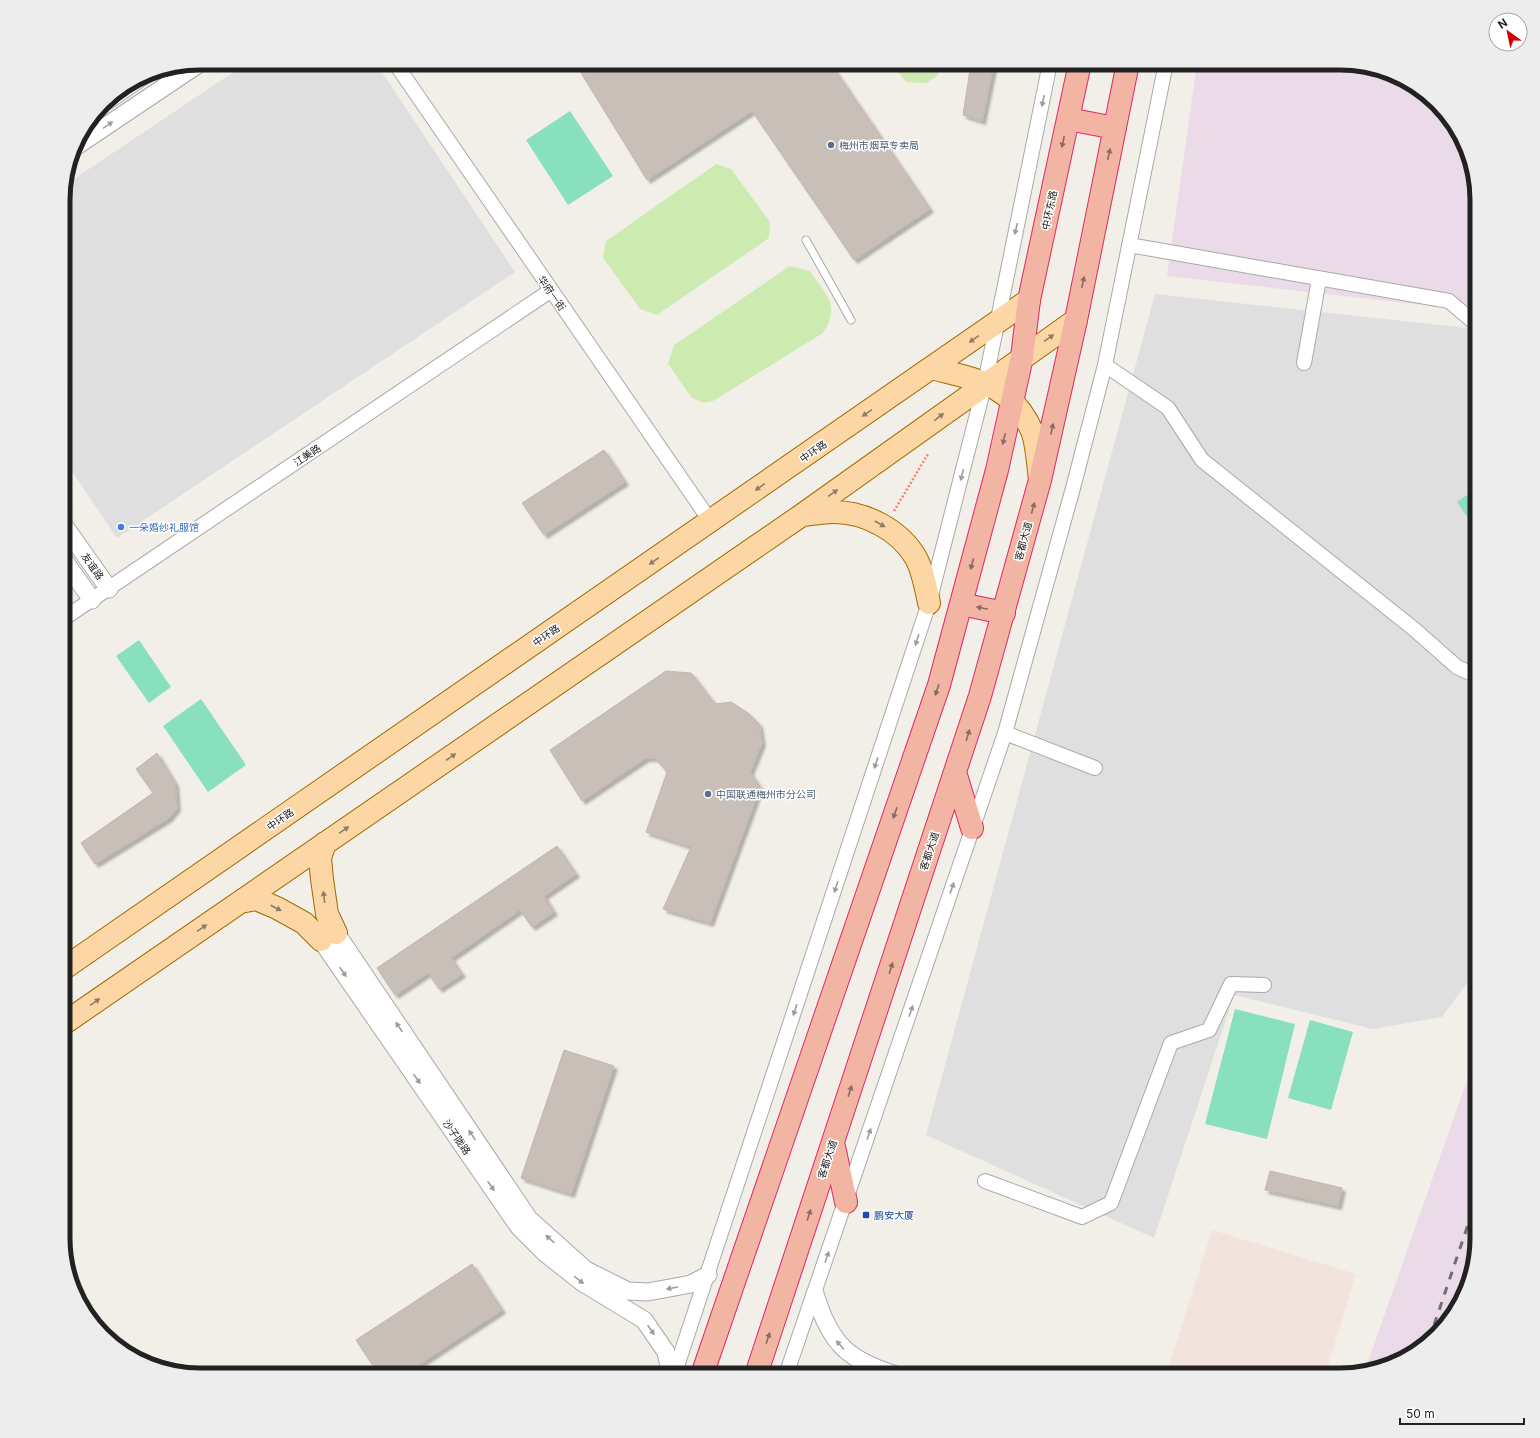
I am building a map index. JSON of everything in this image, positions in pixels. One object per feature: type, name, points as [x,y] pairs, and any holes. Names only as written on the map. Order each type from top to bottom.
[{"type":"highway","name":"中环东路","points":[[1022,357],[1029,300],[1079,70]]},
{"type":"highway","points":[[1076,320],[1127,70]]},
{"type":"highway","points":[[1068,120],[1115,128]]},
{"type":"highway","name":"客都大道","points":[[758,1368],[980,696],[1040,480],[1076,320]]},
{"type":"highway","points":[[704,1368],[939,685],[997,470],[1022,357]]},
{"type":"highway","points":[[961,604],[1004,613]]},
{"type":"highway","points":[[956,772],[972,828]]},
{"type":"highway","points":[[833,1142],[846,1202]]},
{"type":"main road","name":"中环路","points":[[70,964],[711,522],[1029,300]]},
{"type":"main road","points":[[70,1019],[802,516],[1022,357],[1076,320]]},
{"type":"main road","points":[[931,368],[986,383],[1013,400],[1033,432],[1040,480]]},
{"type":"main road","points":[[802,516],[834,512],[858,515],[880,523],[899,538],[916,558],[925,584],[929,603]]},
{"type":"main road","points":[[325,843],[320,858],[328,937]]},
{"type":"main road","points":[[240,902],[256,899],[277,908],[328,937]]},
{"type":"street","name":"华府一街","points":[[400,70],[550,291],[711,522]]},
{"type":"street","points":[[675,1368],[708,1275],[929,603],[986,383],[1049,70]]},
{"type":"street","points":[[789,1368],[815,1294],[1004,733],[1073,488],[1104,365],[1165,70]]},
{"type":"street","points":[[83,141],[189,71]]},
{"type":"street","points":[[1129,245],[1449,301],[1470,319]]},
{"type":"street","points":[[1304,363],[1319,279]]},
{"type":"street","name":"江美路","points":[[70,614],[550,291]]},
{"type":"street","points":[[1104,365],[1168,408],[1202,460],[1414,629],[1457,667],[1470,673]]},
{"type":"street","name":"友谊路","points":[[70,534],[109,589]]},
{"type":"street","name":"友谊路","points":[[70,569],[92,600]]},
{"type":"street","points":[[1004,733],[1095,768]]},
{"type":"street","name":"沙子陇路","points":[[328,937],[519,1227],[545,1254],[583,1283],[625,1298],[644,1320],[666,1352],[671,1368]]},
{"type":"street","points":[[985,1181],[1082,1217],[1111,1203],[1171,1043],[1208,1030],[1231,984],[1264,985]]},
{"type":"street","points":[[625,1298],[691,1284],[708,1275]]},
{"type":"street","points":[[815,1294],[821,1315],[830,1334],[845,1351],[872,1368]]},
{"type":"lane","points":[[806,240],[851,320]]},
{"type":"path","points":[[893,513],[928,454]]},
{"type":"shaded area","points":[[237,70],[381,70],[515,272],[117,538],[70,468],[71,181]]},
{"type":"shaded area","points":[[1196,70],[1340,70],[1366,72],[1405,87],[1426,102],[1443,121],[1457,142],[1466,166],[1470,191],[1470,310],[1167,276]]},
{"type":"shaded area","points":[[1155,294],[1470,328],[1470,979],[1442,1017],[1373,1029],[1234,995],[1154,1238],[926,1135]]},
{"type":"shaded area","points":[[1470,1072],[1470,1238],[1466,1272],[1457,1296],[1432,1330],[1405,1351],[1366,1366]]},
{"type":"shaded area","points":[[1212,1230],[1356,1274],[1327,1368],[1168,1368]]},
{"type":"green space","points":[[896,70],[939,70],[938,75],[927,83],[906,82]]},
{"type":"green space","points":[[570,111],[613,176],[568,205],[526,140]]},
{"type":"green space","points":[[716,164],[731,169],[770,222],[769,238],[657,315],[640,309],[603,258],[606,241]]},
{"type":"green space","points":[[790,266],[810,271],[829,300],[831,315],[823,333],[713,401],[703,403],[691,397],[668,364],[674,345]]},
{"type":"green space","points":[[1470,493],[1470,521],[1457,502]]},
{"type":"green space","points":[[139,640],[171,687],[149,703],[116,656]]},
{"type":"green space","points":[[201,699],[246,765],[208,792],[163,726]]},
{"type":"green space","points":[[1235,1009],[1295,1024],[1267,1139],[1205,1124]]},
{"type":"green space","points":[[1310,1020],[1353,1032],[1331,1110],[1288,1098]]},
{"type":"building","name":"梅州市烟草专卖局","points":[[579,70],[835,70],[930,209],[854,260],[752,111],[647,180]]},
{"type":"building","points":[[970,70],[993,70],[982,121],[963,115]]},
{"type":"building","points":[[604,450],[625,482],[544,535],[522,503]]},
{"type":"building","name":"中国联通梅州市分公司","points":[[666,671],[691,673],[715,704],[731,702],[748,713],[759,724],[762,743],[750,772],[760,787],[710,923],[663,909],[691,847],[646,832],[667,772],[655,758],[646,758],[582,801],[550,750]]},
{"type":"building","points":[[157,753],[175,783],[177,808],[169,818],[95,864],[81,843],[153,793],[136,769]]},
{"type":"building","points":[[557,846],[576,874],[544,896],[554,912],[532,927],[520,910],[451,958],[462,974],[439,989],[428,973],[395,995],[377,968]]},
{"type":"building","points":[[564,1050],[614,1066],[571,1194],[521,1178]]},
{"type":"building","points":[[1270,1171],[1342,1188],[1338,1206],[1265,1190]]},
{"type":"building","points":[[472,1264],[502,1310],[414,1368],[374,1368],[356,1340]]},
{"type":"railway","points":[[1433,1329],[1470,1219]]},
{"type":"place","name":"梅州市烟草专卖局","points":[[831,145]]},
{"type":"place","name":"一朵婚纱礼服馆","points":[[121,527]]},
{"type":"place","name":"中国联通梅州市分公司","points":[[708,794]]},
{"type":"place","name":"鹏安大厦","points":[[866,1215]]}]
